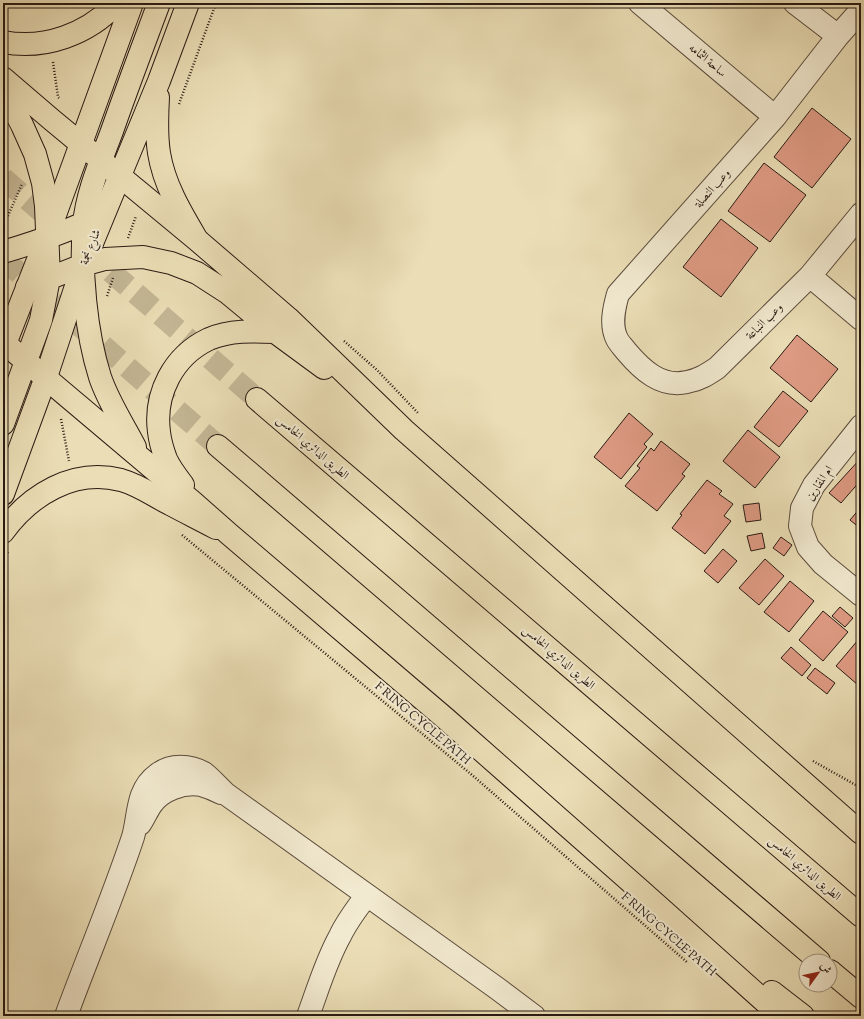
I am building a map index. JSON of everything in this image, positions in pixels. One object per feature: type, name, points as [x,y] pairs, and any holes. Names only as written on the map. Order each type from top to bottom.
[{"type":"main road","points":[[3,42],[30,45],[50,42],[76,32],[97,21],[117,3]]},
{"type":"main road","points":[[132,3],[47,237],[4,345],[46,377],[142,458],[440,714],[781,1016]]},
{"type":"main road","points":[[142,458],[115,410],[100,378],[90,342],[83,265],[84,223],[89,196],[101,160],[159,3]]},
{"type":"main road","name":"شارع نجمة","points":[[3,494],[46,377],[83,265],[159,81],[188,3]]},
{"type":"main road","points":[[3,78],[144,195],[288,318],[404,430],[861,833]]},
{"type":"main road","points":[[159,81],[157,127],[159,152],[164,175],[172,195],[196,239]]},
{"type":"main road","points":[[3,89],[35,154],[43,183],[48,278],[41,320],[3,424]]},
{"type":"main road","points":[[3,252],[47,237],[104,214]]},
{"type":"main road","points":[[27,287],[83,265],[105,259],[120,257],[143,257],[171,263],[197,273],[228,293],[275,332],[404,430]]},
{"type":"main road","points":[[195,504],[167,460],[159,433],[158,411],[163,387],[173,370],[188,352],[209,339],[229,333],[248,330],[275,332]]},
{"type":"main road","name":"الطريق الدائري الخامس","points":[[257,399],[861,916]]},
{"type":"main road","points":[[218,446],[810,953]]},
{"type":"main road","points":[[3,532],[29,503],[46,491],[60,484],[73,480],[100,477],[121,480],[141,488],[169,504],[229,534]]},
{"type":"main road","points":[[640,890],[803,1016]]},
{"type":"main road","points":[[838,978],[861,997]]},
{"type":"street","name":"ساحة الثمامه","points":[[640,3],[775,117]]},
{"type":"street","points":[[795,3],[838,36]]},
{"type":"street","name":"وعب النصلة","points":[[645,372],[634,361],[617,338],[613,312],[618,294],[775,117],[838,36],[861,10]]},
{"type":"street","name":"وعب النباعة","points":[[645,372],[660,381],[687,383],[701,378],[717,368],[810,276],[861,214]]},
{"type":"street","points":[[810,276],[861,319]]},
{"type":"street","name":"ام المقارين","points":[[861,426],[814,485],[802,508],[800,526],[808,547],[823,564],[861,595]]},
{"type":"street","points":[[66,1016],[134,835],[152,804],[160,796],[179,786],[190,785],[201,785],[226,794],[534,1016]]},
{"type":"street","points":[[308,1016],[339,936],[367,895]]},
{"type":"path","points":[[179,106],[216,3]]},
{"type":"path","points":[[106,300],[120,257],[144,195]]},
{"type":"path","points":[[343,340],[377,370],[423,418]]},
{"type":"path","name":"F RING CYCLE PATH","points":[[178,532],[472,775],[689,964]]},
{"type":"path","points":[[811,760],[861,788]]},
{"type":"building","points":[[812,108],[851,139],[812,188],[774,157]]},
{"type":"building","points":[[764,163],[806,195],[770,242],[728,211]]},
{"type":"building","points":[[721,219],[758,248],[721,297],[683,267]]},
{"type":"building","points":[[797,335],[838,369],[811,402],[770,368]]},
{"type":"building","points":[[783,391],[808,411],[779,447],[754,427]]},
{"type":"building","points":[[629,413],[653,434],[644,444],[647,447],[621,479],[594,457]]},
{"type":"building","points":[[748,430],[780,457],[755,488],[723,461]]},
{"type":"building","points":[[661,441],[690,464],[682,474],[685,476],[657,511],[625,486],[640,468],[637,466],[651,448],[654,451]]},
{"type":"building","points":[[861,458],[861,480],[841,503],[829,493]]},
{"type":"building","points":[[707,480],[722,491],[719,494],[733,504],[724,516],[731,521],[705,554],[672,528],[682,515],[680,514]]},
{"type":"building","points":[[759,503],[761,520],[746,522],[743,505]]},
{"type":"building","points":[[861,507],[861,529],[850,520]]},
{"type":"building","points":[[762,533],[765,548],[751,551],[747,536]]},
{"type":"building","points":[[781,537],[792,545],[784,556],[773,548]]},
{"type":"building","points":[[723,549],[737,561],[718,583],[704,571]]},
{"type":"building","points":[[765,559],[784,576],[759,605],[739,588]]},
{"type":"building","points":[[790,581],[814,601],[789,632],[764,612]]},
{"type":"building","points":[[840,607],[853,618],[845,627],[832,616]]},
{"type":"building","points":[[861,608],[861,619],[856,615]]},
{"type":"building","points":[[823,611],[848,632],[823,661],[799,640]]},
{"type":"building","points":[[859,639],[861,641],[861,681],[858,685],[836,666]]},
{"type":"building","points":[[791,647],[811,665],[802,676],[781,658]]},
{"type":"building","points":[[815,668],[835,683],[827,694],[807,678]]},
{"type":"tunnel","points":[[3,178],[57,225]]},
{"type":"tunnel","points":[[86,250],[257,399]]},
{"type":"tunnel","points":[[3,259],[218,446]]}]
